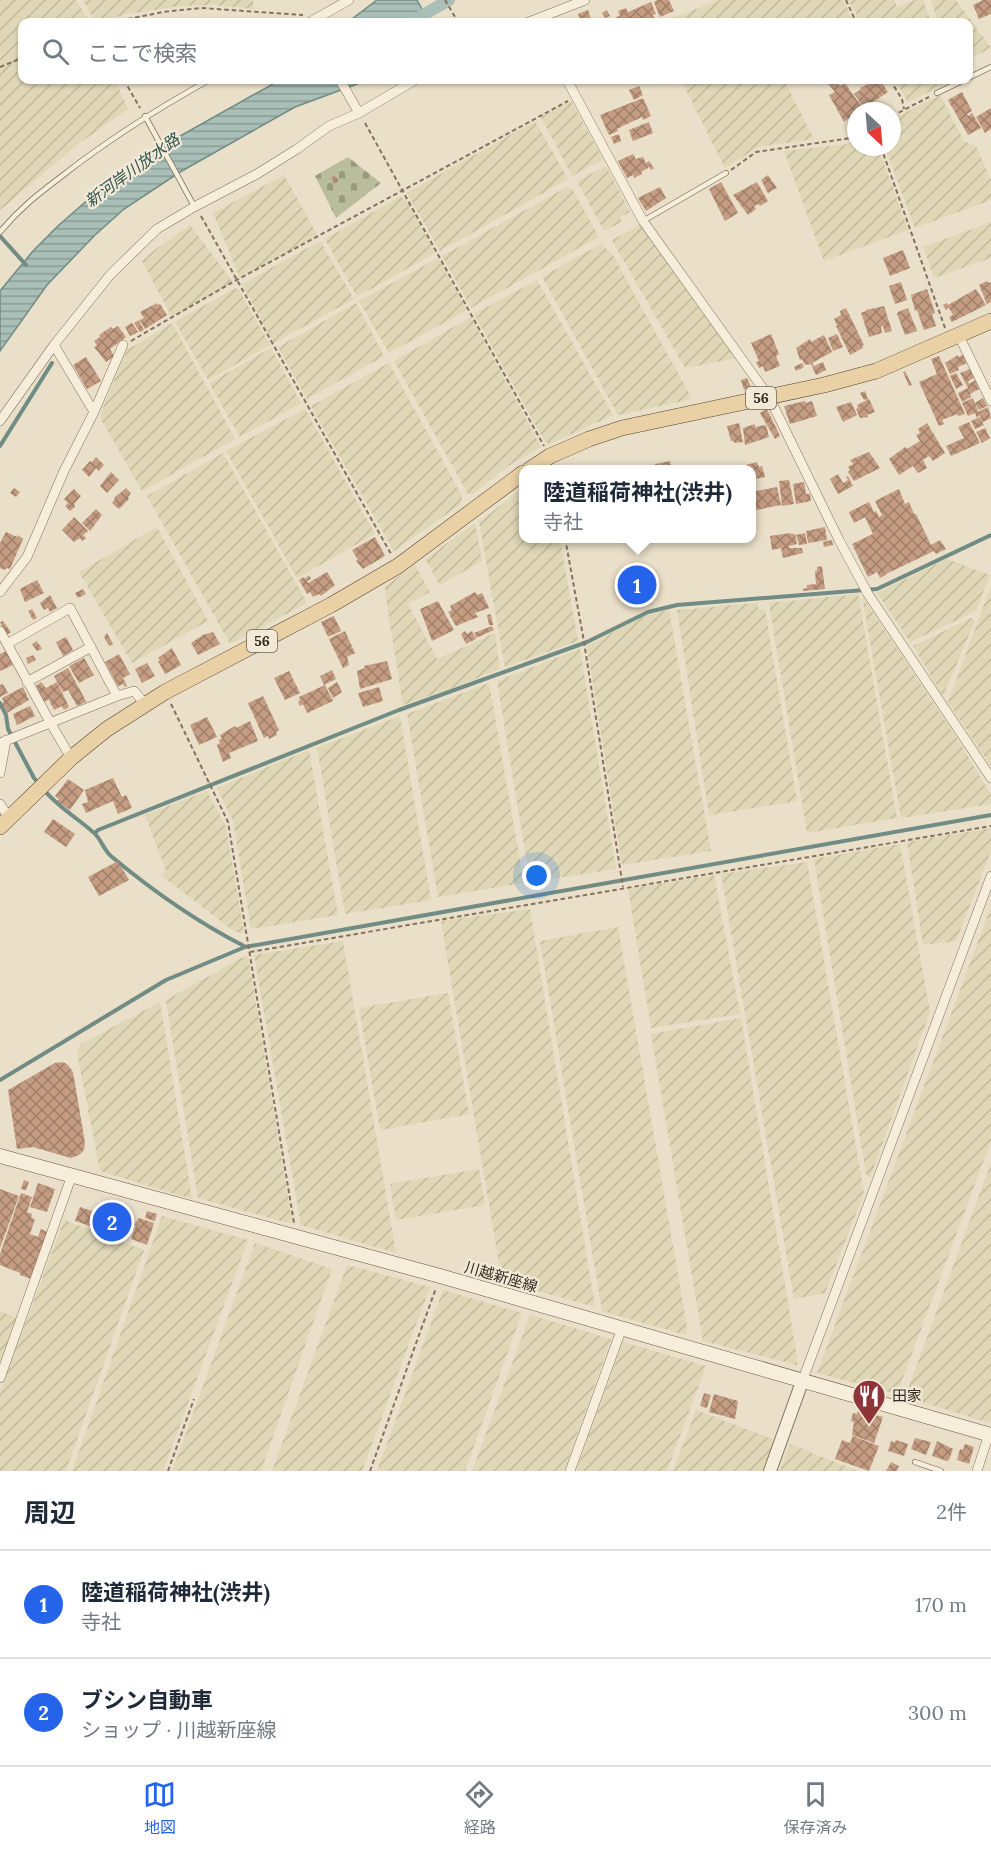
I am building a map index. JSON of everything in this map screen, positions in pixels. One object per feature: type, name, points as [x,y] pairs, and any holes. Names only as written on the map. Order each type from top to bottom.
[{"type":"main road","name":"56","points":[[536,465],[550,456],[589,439],[622,428],[824,385],[876,371],[991,321]]},
{"type":"main road","name":"56","points":[[4,823],[71,758],[107,729],[165,692],[331,605],[398,566],[519,476]]},
{"type":"main road","name":"川越新座線","points":[[0,1156],[440,1276],[803,1379],[990,1435]]},
{"type":"street","points":[[310,18],[349,0]]},
{"type":"street","points":[[543,18],[585,0]]},
{"type":"street","points":[[342,84],[359,113]]},
{"type":"street","points":[[0,421],[54,345],[110,275],[157,229],[192,204],[257,174],[329,126],[359,113],[408,84]]},
{"type":"street","points":[[569,84],[643,221],[769,397],[868,594],[991,778]]},
{"type":"street","points":[[954,337],[991,401]]},
{"type":"street","points":[[54,345],[94,412]]},
{"type":"street","points":[[0,592],[27,557],[123,345]]},
{"type":"street","points":[[7,644],[70,608],[117,696]]},
{"type":"street","points":[[0,631],[71,758]]},
{"type":"street","points":[[27,682],[91,647]]},
{"type":"street","points":[[0,773],[3,741],[134,691],[145,704]]},
{"type":"street","points":[[0,804],[4,823]]},
{"type":"street","points":[[770,1471],[991,876]]},
{"type":"street","points":[[0,1378],[72,1175]]},
{"type":"street","points":[[570,1471],[622,1328]]},
{"type":"street","points":[[976,1471],[990,1435]]},
{"type":"lane","points":[[973,76],[991,67]]},
{"type":"lane","points":[[0,232],[19,209],[100,146],[203,84]]},
{"type":"lane","points":[[937,93],[956,84]]},
{"type":"lane","points":[[146,119],[192,204]]},
{"type":"lane","points":[[643,221],[726,173]]},
{"type":"lane","points":[[915,1462],[941,1471]]},
{"type":"path","points":[[445,0],[456,18]]},
{"type":"path","points":[[846,0],[854,18]]},
{"type":"path","points":[[133,18],[201,8],[300,14],[306,18]]},
{"type":"path","points":[[0,67],[18,60]]},
{"type":"path","points":[[126,84],[146,119]]},
{"type":"path","points":[[893,84],[902,99],[904,110]]},
{"type":"path","points":[[901,112],[937,93]]},
{"type":"path","points":[[123,345],[237,280],[576,97]]},
{"type":"path","points":[[359,113],[550,456]]},
{"type":"path","points":[[726,173],[756,152],[847,138]]},
{"type":"path","points":[[884,156],[954,337]]},
{"type":"path","points":[[192,204],[398,566]]},
{"type":"path","points":[[566,543],[623,887]]},
{"type":"path","points":[[165,692],[228,822],[297,1238]]},
{"type":"path","points":[[250,952],[991,826]]},
{"type":"path","points":[[370,1471],[440,1276]]},
{"type":"path","points":[[168,1471],[194,1399]]},
{"type":"shaded area","points":[[0,0],[76,0],[87,18],[18,18],[18,84],[117,84],[128,109],[77,145],[0,210]]},
{"type":"shaded area","points":[[83,0],[253,0],[253,9],[214,5],[181,6],[112,18],[93,18]]},
{"type":"shaded area","points":[[720,0],[844,0],[851,18],[672,18]]},
{"type":"shaded area","points":[[849,0],[894,0],[897,7],[915,0],[923,0],[930,18],[858,18]]},
{"type":"shaded area","points":[[931,0],[956,0],[969,18],[937,18]]},
{"type":"shaded area","points":[[973,23],[991,48],[973,57]]},
{"type":"shaded area","points":[[683,84],[786,84],[814,139],[758,147],[725,168]]},
{"type":"shaded area","points":[[897,84],[946,84],[908,102]]},
{"type":"shaded area","points":[[940,95],[964,141],[976,146],[991,180],[991,200],[915,228],[888,156],[901,156],[901,114]]},
{"type":"shaded area","points":[[571,101],[603,159],[572,176],[541,117]]},
{"type":"shaded area","points":[[535,121],[568,179],[440,251],[407,193]]},
{"type":"shaded area","points":[[847,144],[847,156],[881,156],[908,230],[824,261],[784,151]]},
{"type":"shaded area","points":[[606,166],[630,212],[620,217],[622,222],[604,231],[577,181]]},
{"type":"shaded area","points":[[284,175],[318,236],[240,278],[213,213]]},
{"type":"shaded area","points":[[567,187],[573,190],[599,237],[471,308],[442,256]]},
{"type":"shaded area","points":[[400,197],[406,199],[435,253],[357,297],[325,239]]},
{"type":"shaded area","points":[[991,222],[991,258],[934,278],[923,247]]},
{"type":"shaded area","points":[[190,225],[233,282],[172,317],[142,261]]},
{"type":"shaded area","points":[[640,225],[738,358],[685,368],[612,240]]},
{"type":"shaded area","points":[[320,241],[354,299],[274,343],[242,284]]},
{"type":"shaded area","points":[[601,244],[613,255],[692,399],[618,415],[542,277]]},
{"type":"shaded area","points":[[438,258],[467,310],[389,353],[359,301]]},
{"type":"shaded area","points":[[537,280],[613,415],[550,444],[545,442],[474,314]]},
{"type":"shaded area","points":[[235,288],[239,290],[270,345],[208,380],[175,322]]},
{"type":"shaded area","points":[[356,303],[384,356],[307,399],[278,347]]},
{"type":"shaded area","points":[[471,317],[541,447],[510,465],[473,494],[468,494],[394,361]]},
{"type":"shaded area","points":[[172,323],[235,439],[142,491],[100,415],[127,350]]},
{"type":"shaded area","points":[[271,348],[301,403],[240,437],[209,383]]},
{"type":"shaded area","points":[[389,363],[462,496],[461,504],[394,551],[311,406]]},
{"type":"shaded area","points":[[305,409],[375,534],[297,578],[226,451]]},
{"type":"shaded area","points":[[223,453],[307,603],[230,644],[147,496]]},
{"type":"shaded area","points":[[519,491],[519,543],[561,543],[578,641],[505,667],[479,522]]},
{"type":"shaded area","points":[[475,523],[482,561],[440,585],[425,559]]},
{"type":"shaded area","points":[[157,527],[208,621],[132,663],[79,572]]},
{"type":"shaded area","points":[[947,559],[990,575],[976,611],[910,642],[877,593]]},
{"type":"shaded area","points":[[415,565],[430,592],[408,604],[437,659],[495,633],[500,669],[403,705],[385,586]]},
{"type":"shaded area","points":[[991,586],[991,766],[948,702]]},
{"type":"shaded area","points":[[858,594],[897,818],[807,833],[769,603]]},
{"type":"shaded area","points":[[862,596],[958,740],[991,795],[991,804],[901,818]]},
{"type":"shaded area","points":[[757,603],[758,609],[765,609],[797,801],[709,815],[677,610]]},
{"type":"shaded area","points":[[669,610],[711,851],[622,865],[587,646],[646,615]]},
{"type":"shaded area","points":[[971,618],[975,621],[943,696],[913,646]]},
{"type":"shaded area","points":[[580,649],[616,869],[530,882],[497,681]]},
{"type":"shaded area","points":[[489,683],[524,883],[438,897],[407,714]]},
{"type":"shaded area","points":[[400,716],[431,900],[345,914],[317,748]]},
{"type":"shaded area","points":[[309,750],[338,915],[251,929],[233,821],[217,788]]},
{"type":"shaded area","points":[[207,791],[226,827],[244,933],[235,932],[161,875],[166,871],[145,815]]},
{"type":"shaded area","points":[[991,828],[991,851],[956,941],[923,945],[907,842]]},
{"type":"shaded area","points":[[900,844],[930,1012],[870,1178],[866,1174],[814,859]]},
{"type":"shaded area","points":[[807,862],[864,1193],[825,1293],[794,1299],[721,874]]},
{"type":"shaded area","points":[[714,875],[740,1014],[651,1028],[628,889]]},
{"type":"shaded area","points":[[991,907],[991,1141],[897,1394],[817,1373]]},
{"type":"shaded area","points":[[530,909],[595,1307],[502,1281],[441,921]]},
{"type":"shaded area","points":[[618,927],[687,1327],[686,1335],[602,1311],[540,941]]},
{"type":"shaded area","points":[[343,941],[396,1253],[301,1225],[254,955]]},
{"type":"shaded area","points":[[248,956],[292,1221],[288,1223],[198,1198],[166,1000]]},
{"type":"shaded area","points":[[448,993],[469,1114],[380,1130],[359,1008]]},
{"type":"shaded area","points":[[160,1002],[192,1199],[100,1171],[77,1053],[81,1044]]},
{"type":"shaded area","points":[[741,1018],[797,1365],[703,1341],[651,1034]]},
{"type":"shaded area","points":[[991,1163],[991,1420],[990,1423],[905,1397]]},
{"type":"shaded area","points":[[479,1169],[485,1205],[396,1220],[390,1184]]},
{"type":"shaded area","points":[[162,1216],[248,1240],[163,1471],[72,1471]]},
{"type":"shaded area","points":[[64,1220],[144,1250],[66,1471],[0,1471],[0,1392]]},
{"type":"shaded area","points":[[255,1243],[332,1269],[261,1471],[172,1471]]},
{"type":"shaded area","points":[[347,1265],[430,1287],[362,1471],[272,1471]]},
{"type":"shaded area","points":[[443,1290],[522,1313],[465,1471],[377,1471]]},
{"type":"shaded area","points":[[0,1311],[18,1318],[0,1370]]},
{"type":"shaded area","points":[[530,1315],[611,1339],[564,1471],[472,1471]]},
{"type":"shaded area","points":[[623,1342],[706,1366],[667,1471],[576,1471]]},
{"type":"shaded area","points":[[696,1410],[775,1440],[764,1471],[673,1471]]},
{"type":"shaded area","points":[[790,1444],[858,1471],[780,1471]]},
{"type":"green space","points":[[348,157],[381,183],[336,218],[315,176]]},
{"type":"water","points":[[377,0],[417,0],[427,18],[353,18]]},
{"type":"water","points":[[273,84],[357,84],[295,107],[180,172],[124,209],[94,236],[47,285],[0,351],[0,291],[33,251],[59,225],[107,183],[166,144]]},
{"type":"building","points":[[669,0],[674,11],[660,17],[654,2]]},
{"type":"building","points":[[983,0],[991,0],[991,14],[979,19],[973,5]]},
{"type":"building","points":[[651,2],[656,14],[653,15],[654,18],[616,17],[620,16],[618,11],[626,8],[628,12]]},
{"type":"building","points":[[588,10],[591,18],[580,18],[578,14]]},
{"type":"building","points":[[607,10],[610,16],[605,18],[602,13]]},
{"type":"building","points":[[828,84],[840,86],[846,84],[858,102],[847,102],[847,120],[844,122],[829,95],[835,92]]},
{"type":"building","points":[[868,84],[883,84],[888,92],[873,102],[860,102],[854,94]]},
{"type":"building","points":[[639,86],[643,95],[634,100],[629,90]]},
{"type":"building","points":[[962,92],[972,111],[967,114],[968,116],[972,113],[981,128],[968,135],[948,100]]},
{"type":"building","points":[[643,98],[651,116],[643,120],[642,117],[609,135],[600,115]]},
{"type":"building","points":[[991,108],[991,129],[985,133],[976,117]]},
{"type":"building","points":[[649,122],[653,133],[633,141],[629,130]]},
{"type":"building","points":[[619,134],[621,141],[614,144],[611,137]]},
{"type":"building","points":[[633,154],[636,159],[643,157],[646,163],[649,161],[654,168],[651,170],[649,166],[641,172],[642,174],[634,178],[633,175],[627,178],[618,161]]},
{"type":"building","points":[[335,175],[339,181],[334,184],[331,178]]},
{"type":"building","points":[[768,175],[777,188],[768,193],[761,180]]},
{"type":"building","points":[[721,182],[738,213],[725,221],[709,189]]},
{"type":"building","points":[[757,182],[768,201],[760,206],[758,204],[754,206],[756,209],[748,215],[733,195]]},
{"type":"building","points":[[660,187],[666,198],[646,211],[638,198]]},
{"type":"building","points":[[903,250],[910,268],[890,276],[883,258]]},
{"type":"building","points":[[987,281],[991,282],[991,302],[987,304],[979,285]]},
{"type":"building","points":[[901,282],[907,300],[895,304],[889,286]]},
{"type":"building","points":[[927,289],[935,313],[932,314],[936,326],[924,330],[917,310],[915,311],[911,295]]},
{"type":"building","points":[[976,289],[986,305],[952,322],[949,317],[953,315],[949,308],[946,310],[943,305],[947,303],[948,305]]},
{"type":"building","points":[[157,303],[167,315],[145,329],[140,320],[144,318],[140,312]]},
{"type":"building","points":[[884,306],[892,331],[885,333],[883,326],[881,327],[882,333],[869,337],[861,313]]},
{"type":"building","points":[[846,308],[864,345],[863,348],[850,355],[836,326],[840,324],[837,325],[834,319],[841,315],[840,311]]},
{"type":"building","points":[[908,308],[917,331],[905,335],[897,314]]},
{"type":"building","points":[[139,320],[144,330],[140,332],[134,323]]},
{"type":"building","points":[[132,323],[138,332],[130,336],[125,327]]},
{"type":"building","points":[[118,326],[126,337],[110,349],[114,356],[106,362],[94,347],[97,346],[94,341],[111,327],[113,329]]},
{"type":"building","points":[[771,334],[779,354],[776,356],[780,366],[765,372],[763,366],[759,368],[756,362],[759,361],[751,343]]},
{"type":"building","points":[[837,334],[843,347],[833,351],[828,338]]},
{"type":"building","points":[[824,335],[832,352],[812,363],[814,366],[823,362],[826,370],[816,375],[811,364],[805,365],[802,359],[800,360],[796,348],[810,339],[811,342]]},
{"type":"building","points":[[958,355],[958,357],[963,355],[967,363],[950,374],[945,363]]},
{"type":"building","points":[[939,356],[965,414],[958,416],[957,414],[942,420],[944,424],[939,426],[919,382],[937,374],[931,359]]},
{"type":"building","points":[[86,357],[101,381],[87,389],[73,365]]},
{"type":"building","points":[[802,363],[804,367],[796,371],[794,367]]},
{"type":"building","points":[[970,369],[974,378],[968,381],[969,384],[975,380],[979,389],[962,402],[958,393],[968,388],[960,373]]},
{"type":"building","points":[[905,371],[912,385],[909,386],[903,372]]},
{"type":"building","points":[[956,373],[963,385],[956,389],[950,376]]},
{"type":"building","points":[[747,378],[751,387],[744,390],[741,380]]},
{"type":"building","points":[[865,391],[868,399],[864,400],[860,393]]},
{"type":"building","points":[[973,398],[979,416],[977,418],[975,413],[968,416],[962,403]]},
{"type":"building","points":[[983,398],[987,406],[979,410],[975,403]]},
{"type":"building","points":[[869,399],[875,412],[867,415],[868,417],[860,418],[856,409],[857,405]]},
{"type":"building","points":[[805,401],[806,403],[812,401],[817,416],[790,424],[784,406]]},
{"type":"building","points":[[851,402],[857,415],[843,422],[836,407]]},
{"type":"building","points":[[988,407],[991,418],[983,422],[978,412]]},
{"type":"building","points":[[767,409],[780,436],[775,439],[760,413]]},
{"type":"building","points":[[980,417],[984,425],[975,429],[971,421]]},
{"type":"building","points":[[969,422],[980,443],[951,456],[946,446],[964,438],[958,427]]},
{"type":"building","points":[[739,423],[743,442],[734,443],[731,441],[727,426]]},
{"type":"building","points":[[927,423],[945,453],[933,461],[929,456],[923,460],[927,468],[918,473],[913,466],[899,475],[889,459],[905,447],[907,449],[920,441],[916,435],[920,433],[918,429]]},
{"type":"building","points":[[755,424],[755,427],[766,425],[769,437],[745,445],[743,428]]},
{"type":"building","points":[[985,428],[990,438],[982,443],[976,432]]},
{"type":"building","points":[[869,452],[880,468],[854,481],[848,472],[850,470],[848,467],[853,464],[850,460]]},
{"type":"building","points":[[96,457],[104,465],[99,471],[96,468],[89,477],[82,470]]},
{"type":"building","points":[[670,461],[671,465],[655,465]]},
{"type":"building","points":[[757,462],[759,467],[762,466],[765,477],[756,479],[756,465],[746,465]]},
{"type":"building","points":[[111,472],[119,480],[107,493],[100,486]]},
{"type":"building","points":[[838,474],[843,483],[848,480],[846,477],[848,476],[853,486],[838,494],[830,479]]},
{"type":"building","points":[[789,480],[794,504],[782,506],[779,481]]},
{"type":"building","points":[[804,482],[806,494],[810,494],[811,501],[796,504],[793,484]]},
{"type":"building","points":[[777,487],[781,505],[756,510],[756,491]]},
{"type":"building","points":[[14,488],[20,492],[16,497],[10,493]]},
{"type":"building","points":[[126,488],[131,493],[129,499],[119,509],[112,503],[114,498]]},
{"type":"building","points":[[74,489],[81,496],[70,511],[65,506],[68,503],[64,499]]},
{"type":"building","points":[[899,489],[905,504],[909,502],[916,514],[931,545],[940,540],[946,549],[936,554],[934,551],[886,574],[884,569],[886,575],[880,578],[877,572],[868,577],[852,544],[873,534],[865,517],[854,523],[849,512],[869,502],[879,517],[882,515],[875,501]]},
{"type":"building","points":[[96,509],[102,515],[90,531],[82,523]]},
{"type":"building","points":[[74,517],[88,531],[83,535],[86,538],[82,541],[80,538],[74,542],[62,530]]},
{"type":"building","points":[[825,527],[827,540],[808,543],[806,531]]},
{"type":"building","points":[[6,532],[23,539],[10,569],[4,570],[0,568],[0,543]]},
{"type":"building","points":[[805,533],[807,544],[799,545],[796,535]]},
{"type":"building","points":[[795,534],[797,544],[789,548],[802,548],[803,553],[783,558],[781,548],[772,550],[770,536]]},
{"type":"building","points":[[375,537],[385,556],[363,569],[356,561],[358,560],[352,550]]},
{"type":"building","points":[[832,540],[833,545],[824,547],[823,542]]},
{"type":"building","points":[[822,566],[825,589],[803,591],[807,585],[816,584],[815,571],[817,567]]},
{"type":"building","points":[[327,572],[335,585],[321,596],[319,594],[313,597],[310,592],[307,594],[299,580],[309,575],[311,579],[307,581],[308,583]]},
{"type":"building","points":[[641,573],[645,582],[642,584],[646,594],[640,596],[636,587],[633,588],[629,578],[632,577],[631,574]]},
{"type":"building","points":[[37,580],[44,593],[25,602],[20,589]]},
{"type":"building","points":[[83,589],[86,594],[78,598],[75,593]]},
{"type":"building","points":[[475,592],[477,595],[482,593],[489,608],[475,613],[478,617],[456,626],[448,612],[452,610],[450,606]]},
{"type":"building","points":[[50,595],[57,608],[50,612],[48,608],[44,610],[40,603]]},
{"type":"building","points":[[438,601],[454,630],[432,641],[420,609]]},
{"type":"building","points":[[32,609],[37,618],[33,620],[28,611]]},
{"type":"building","points":[[491,614],[493,625],[489,625],[487,615]]},
{"type":"building","points":[[334,616],[341,631],[328,637],[321,622]]},
{"type":"building","points":[[3,621],[11,632],[7,635],[0,622]]},
{"type":"building","points":[[492,626],[494,630],[476,638],[474,633]]},
{"type":"building","points":[[345,631],[355,653],[347,657],[349,665],[343,668],[329,639]]},
{"type":"building","points":[[465,631],[467,634],[472,631],[476,639],[466,644],[461,634]]},
{"type":"building","points":[[213,632],[220,644],[198,655],[191,643]]},
{"type":"building","points":[[107,633],[113,644],[109,646],[104,637]]},
{"type":"building","points":[[66,637],[73,650],[63,656],[56,642]]},
{"type":"building","points":[[37,641],[42,649],[37,651],[32,644]]},
{"type":"building","points":[[172,648],[181,665],[165,674],[158,658]]},
{"type":"building","points":[[6,651],[13,665],[0,671],[0,654]]},
{"type":"building","points":[[119,654],[130,674],[123,678],[127,686],[125,687],[123,684],[118,686],[105,662]]},
{"type":"building","points":[[33,655],[36,660],[28,664],[26,658]]},
{"type":"building","points":[[84,658],[94,675],[79,683],[69,666]]},
{"type":"building","points":[[387,661],[392,679],[360,689],[357,671],[365,668],[364,666]]},
{"type":"building","points":[[147,663],[155,676],[142,683],[135,669]]},
{"type":"building","points":[[68,668],[86,701],[77,706],[68,690],[63,692],[54,676]]},
{"type":"building","points":[[332,670],[336,679],[324,685],[320,676]]},
{"type":"building","points":[[289,671],[300,693],[285,700],[274,678]]},
{"type":"building","points":[[41,682],[46,688],[57,682],[69,707],[64,710],[62,706],[54,710],[49,700],[56,696],[44,702],[36,686]]},
{"type":"building","points":[[337,682],[342,692],[333,698],[328,688]]},
{"type":"building","points":[[3,684],[8,693],[0,697],[0,685]]},
{"type":"building","points":[[325,685],[333,701],[307,713],[303,704],[300,706],[298,702],[299,697]]},
{"type":"building","points":[[23,687],[29,700],[7,713],[2,704],[4,702],[2,698]]},
{"type":"building","points":[[379,687],[383,701],[363,707],[358,693]]},
{"type":"building","points":[[263,696],[279,730],[276,732],[277,735],[269,739],[268,736],[264,738],[248,703]]},
{"type":"building","points":[[30,706],[35,716],[17,725],[13,714]]},
{"type":"building","points":[[207,717],[217,737],[199,745],[190,725]]},
{"type":"building","points":[[250,721],[258,741],[229,753],[231,758],[223,762],[217,745],[222,739],[220,735],[235,726],[236,728]]},
{"type":"building","points":[[113,778],[122,797],[126,795],[132,808],[118,814],[113,801],[86,813],[82,804],[88,802],[85,790]]},
{"type":"building","points":[[68,779],[84,790],[70,810],[57,801],[59,799],[55,796]]},
{"type":"building","points":[[53,819],[75,834],[66,847],[44,832]]},
{"type":"building","points":[[118,861],[129,880],[99,896],[88,877]]},
{"type":"building","points":[[63,1062],[73,1072],[85,1143],[84,1150],[71,1158],[33,1147],[17,1149],[8,1090],[55,1063]]},
{"type":"building","points":[[24,1180],[29,1182],[26,1190],[21,1189]]},
{"type":"building","points":[[38,1183],[55,1189],[47,1212],[30,1207]]},
{"type":"building","points":[[0,1189],[19,1196],[0,1248]]},
{"type":"building","points":[[21,1193],[32,1197],[27,1212],[32,1214],[31,1218],[35,1219],[30,1234],[38,1237],[41,1229],[48,1232],[31,1279],[0,1265],[0,1254]]},
{"type":"building","points":[[80,1207],[98,1213],[100,1208],[127,1217],[120,1236],[75,1221]]},
{"type":"building","points":[[147,1211],[157,1214],[155,1221],[145,1218]]},
{"type":"building","points":[[129,1217],[132,1218],[127,1233],[123,1232]]},
{"type":"building","points":[[139,1218],[154,1223],[147,1245],[131,1239],[136,1226],[134,1225]]},
{"type":"building","points":[[704,1393],[711,1395],[707,1408],[700,1406]]},
{"type":"building","points":[[714,1394],[738,1401],[735,1419],[709,1412]]},
{"type":"building","points":[[858,1410],[883,1417],[874,1443],[852,1435],[854,1422],[851,1421],[853,1413],[857,1414]]},
{"type":"building","points":[[853,1436],[879,1446],[869,1471],[835,1459],[842,1440],[850,1443]]},
{"type":"building","points":[[915,1438],[931,1442],[926,1455],[911,1449]]},
{"type":"building","points":[[896,1440],[908,1444],[904,1456],[888,1451],[891,1441]]},
{"type":"building","points":[[937,1441],[953,1449],[949,1460],[932,1456]]},
{"type":"building","points":[[965,1444],[974,1447],[969,1464],[957,1460],[960,1449],[963,1450]]},
{"type":"building","points":[[891,1462],[899,1466],[897,1471],[886,1471]]},
{"type":"waterway","name":"新河岸川放水路","points":[[418,18],[449,0]]},
{"type":"waterway","points":[[0,236],[26,265]]},
{"type":"waterway","points":[[0,446],[52,363]]},
{"type":"waterway","points":[[95,833],[399,710],[587,642],[648,612],[677,605],[877,589],[991,535]]},
{"type":"waterway","points":[[0,703],[6,715],[8,729],[39,784]]},
{"type":"waterway","points":[[44,790],[96,835],[109,854],[128,870],[192,916],[244,946]]},
{"type":"waterway","points":[[0,1080],[166,980],[245,947],[991,815]]},
{"type":"place","name":"陸道稲荷神社(渋井)","points":[[637,585]]},
{"type":"place","name":"ブシン自動車","points":[[112,1222]]},
{"type":"place","name":"田家","points":[[869,1425]]}]
